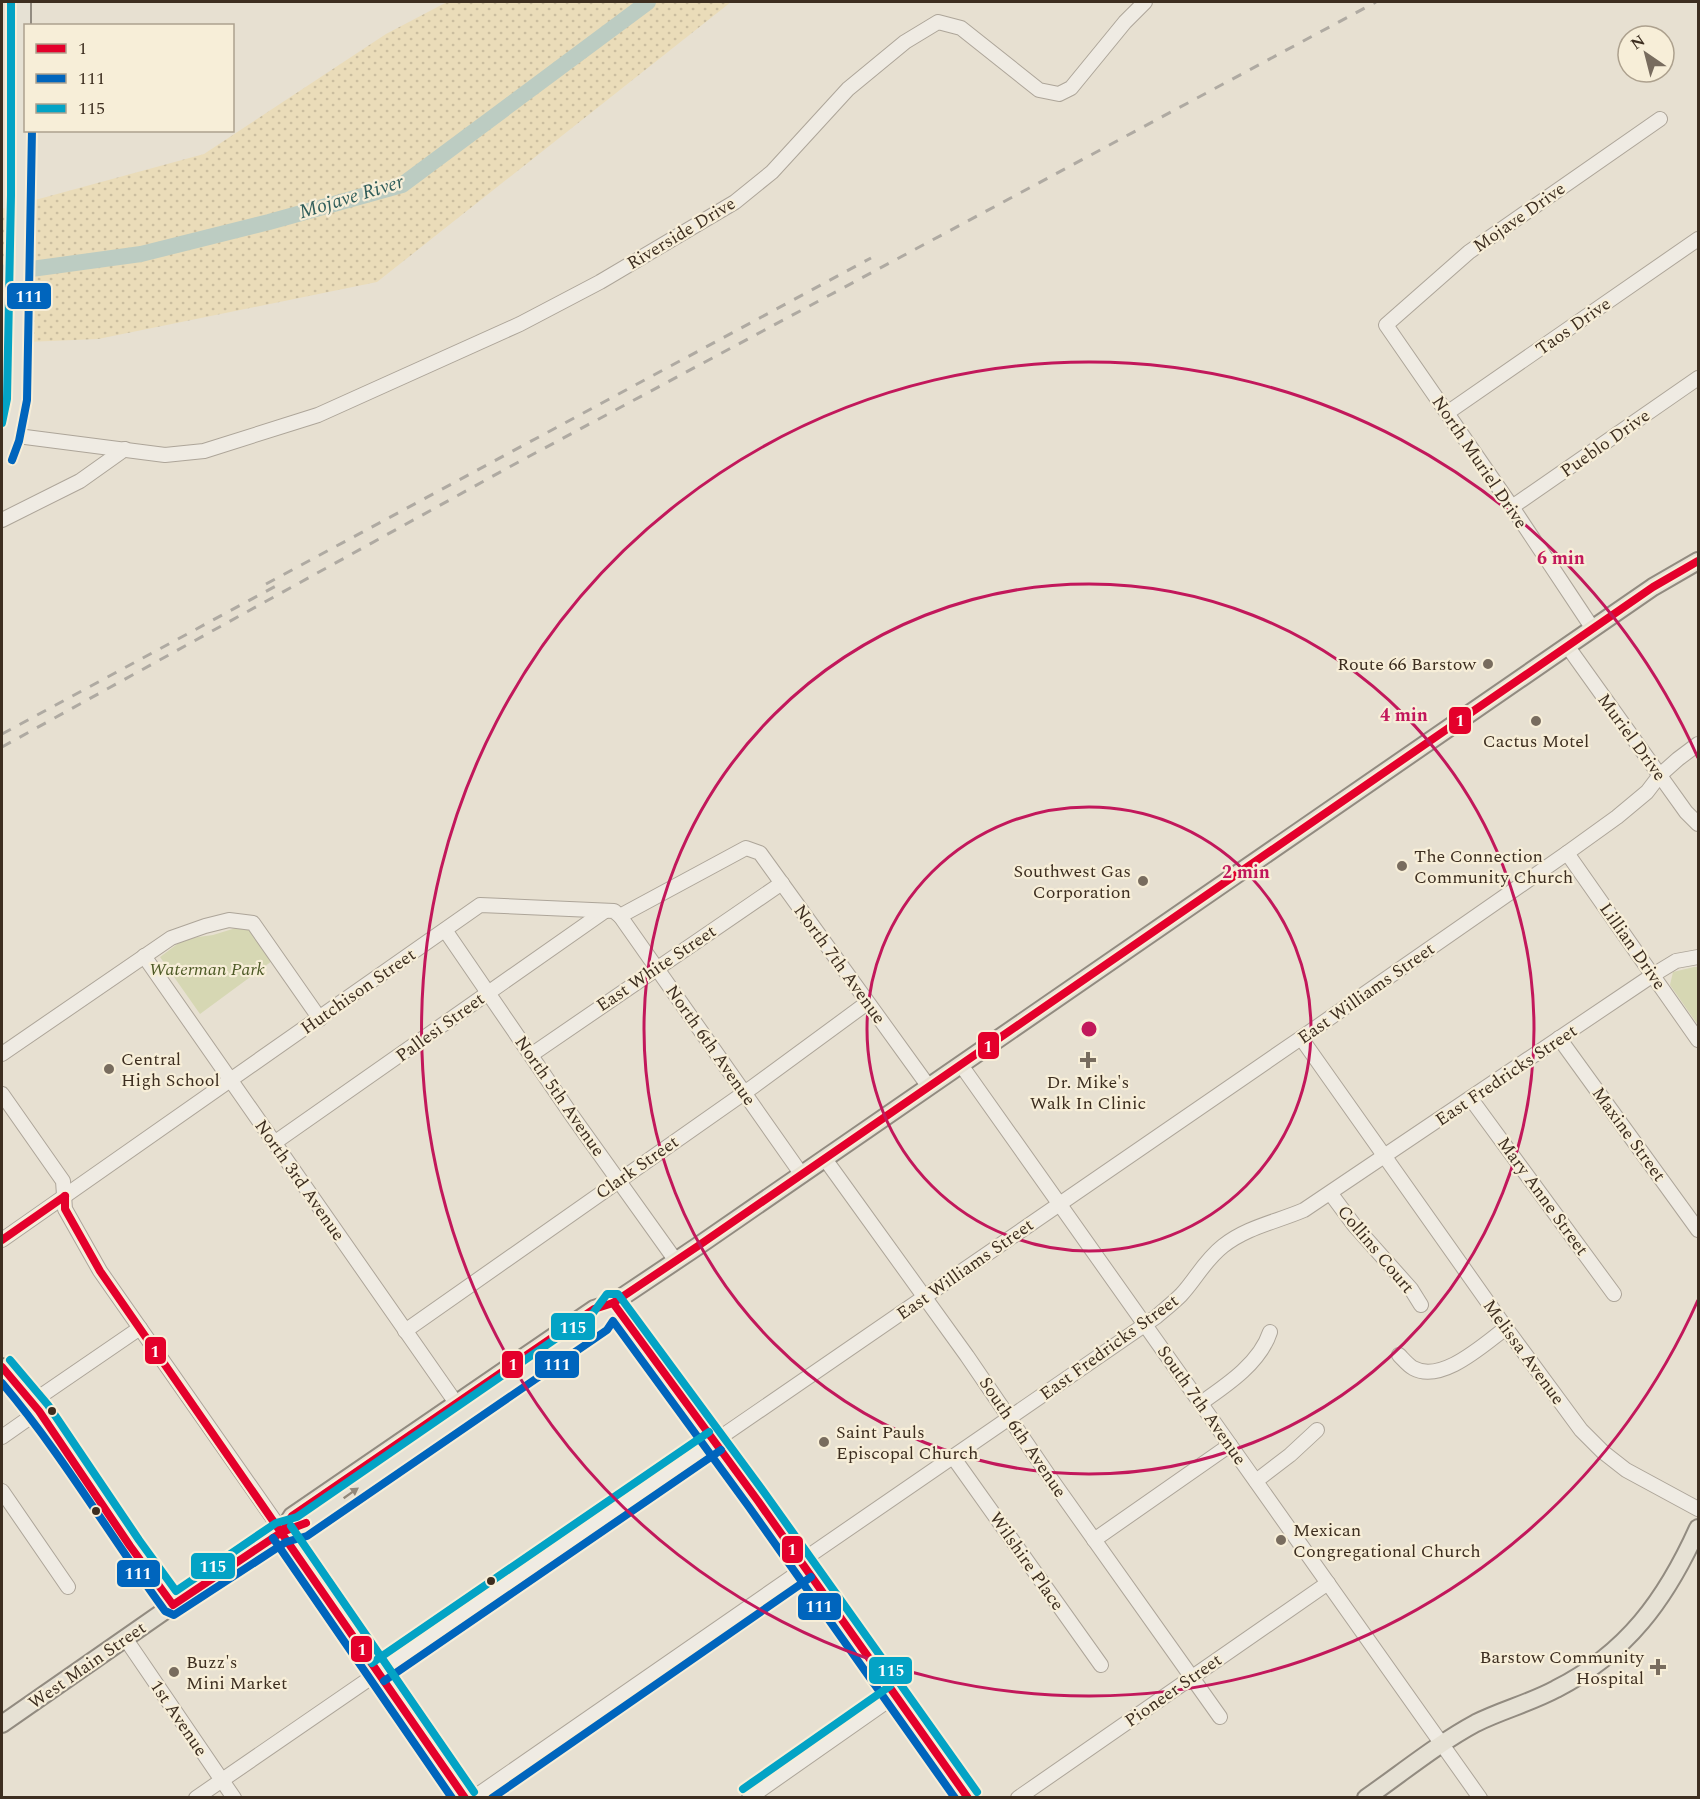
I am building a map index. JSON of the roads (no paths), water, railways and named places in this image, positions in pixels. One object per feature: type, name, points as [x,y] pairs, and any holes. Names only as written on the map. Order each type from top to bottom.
[{"type":"main road","points":[[2,456],[9,438],[17,400],[22,195],[22,2]]},
{"type":"main road","points":[[282,1532],[292,1516],[456,1403],[594,1309],[614,1303],[676,1261],[1653,587],[1698,561]]},
{"type":"main road","points":[[614,1303],[968,1797]]},
{"type":"main road","points":[[282,1532],[301,1527],[601,1321],[614,1303]]},
{"type":"main road","points":[[2,1367],[35,1406],[173,1605]]},
{"type":"main road","points":[[1366,1797],[1478,1722],[1557,1689],[1612,1652],[1640,1625],[1665,1593],[1698,1528]]},
{"type":"main road","name":"West Main Street","points":[[2,1724],[282,1532]]},
{"type":"street","name":"Riverside Drive","points":[[125,449],[183,454],[229,444],[318,416],[520,324],[600,282],[735,202],[772,172],[848,89],[904,42],[938,22],[961,28],[1039,90],[1059,94],[1071,88],[1125,22],[1145,2]]},
{"type":"street","name":"Mojave Drive","points":[[1386,326],[1469,252],[1660,119]]},
{"type":"street","name":"Taos Drive","points":[[1447,413],[1698,239]]},
{"type":"street","name":"North Muriel Drive","points":[[1386,326],[1512,507],[1593,629]]},
{"type":"street","name":"Pueblo Drive","points":[[1512,507],[1698,378]]},
{"type":"street","points":[[2,434],[125,449],[119,463],[97,481],[80,481],[2,520]]},
{"type":"street","name":"Muriel Drive","points":[[1568,647],[1686,812],[1698,824]]},
{"type":"street","name":"East Williams Street","points":[[196,1797],[1567,853],[1647,792],[1660,775],[1698,744]]},
{"type":"street","name":"North 7th Avenue","points":[[620,916],[746,848],[760,853],[929,1087]]},
{"type":"street","name":"Lillian Drive","points":[[1567,853],[1698,1040]]},
{"type":"street","name":"East White Street","points":[[531,1055],[782,883]]},
{"type":"street","name":"Hutchison Street","points":[[2,1240],[480,905],[605,910],[614,911],[620,916]]},
{"type":"street","name":"Pallesi Street","points":[[274,1143],[605,910]]},
{"type":"street","name":"North 6th Avenue","points":[[620,916],[802,1175]]},
{"type":"street","points":[[2,1054],[171,938],[204,926],[229,921],[253,923],[320,1018]]},
{"type":"street","name":"North 5th Avenue","points":[[445,930],[676,1261]]},
{"type":"street","name":"North 3rd Avenue","points":[[144,956],[456,1403]]},
{"type":"street","name":"East Fredricks Street","points":[[473,1797],[1145,1324],[1182,1294],[1205,1264],[1236,1236],[1249,1229],[1281,1220],[1304,1210],[1331,1194],[1653,975],[1676,961],[1698,957]]},
{"type":"street","name":"Clark Street","points":[[405,1330],[867,1003]]},
{"type":"street","name":"Melissa Avenue","points":[[1301,1038],[1574,1421],[1602,1452],[1626,1470],[1698,1509]]},
{"type":"street","name":"Maxine Street","points":[[1560,1038],[1698,1230]]},
{"type":"street","name":"South 7th Avenue","points":[[961,1065],[1480,1797]]},
{"type":"street","points":[[2,1094],[63,1181],[65,1209],[100,1271],[465,1797]]},
{"type":"street","name":"Mary Anne Street","points":[[1471,1098],[1614,1294]]},
{"type":"street","name":"South 6th Avenue","points":[[825,1159],[1011,1418],[1094,1540],[1220,1717]]},
{"type":"street","name":"Collins Court","points":[[1331,1194],[1354,1226],[1411,1289],[1421,1305]]},
{"type":"street","points":[[2,1437],[35,1406],[140,1328]]},
{"type":"street","points":[[1399,1355],[1412,1368],[1424,1372],[1437,1372],[1454,1365],[1506,1328]]},
{"type":"street","points":[[1201,1403],[1241,1372],[1267,1341],[1270,1332]]},
{"type":"street","points":[[1256,1481],[1290,1455],[1317,1430]]},
{"type":"street","points":[[1094,1540],[1230,1445]]},
{"type":"street","name":"Wilshire Place","points":[[953,1457],[1101,1665]]},
{"type":"street","points":[[2,1491],[68,1587]]},
{"type":"street","name":"Pioneer Street","points":[[1018,1797],[1328,1583]]},
{"type":"street","name":"1st Avenue","points":[[125,1638],[234,1797]]},
{"type":"street","points":[[749,1797],[896,1695]]},
{"type":"waterway","name":"Mojave River","points":[[2,273],[141,254],[402,185],[648,2]]},
{"type":"railway","points":[[2,747],[513,465],[1376,2]]},
{"type":"railway","points":[[266,584],[871,258]]},
{"type":"railway","points":[[2,734],[276,586]]},
{"type":"place","name":"Route 66 Barstow","points":[[1488,664]]},
{"type":"place","name":"Cactus Motel","points":[[1536,721]]},
{"type":"place","name":"The Connection Community Church","points":[[1402,866]]},
{"type":"place","name":"Southwest Gas Corporation","points":[[1143,881]]},
{"type":"place","name":"Dr. Mike's Walk In Clinic","points":[[1088,1060]]},
{"type":"place","name":"Central High School","points":[[109,1069]]},
{"type":"place","name":"Saint Pauls Episcopal Church","points":[[824,1442]]},
{"type":"place","name":"Mexican Congregational Church","points":[[1281,1540]]},
{"type":"place","name":"Barstow Community Hospital","points":[[1658,1667]]},
{"type":"place","name":"Buzz's Mini Market","points":[[174,1672]]},
{"type":"park label","name":"Waterman Park","points":[[207,969]]}]
